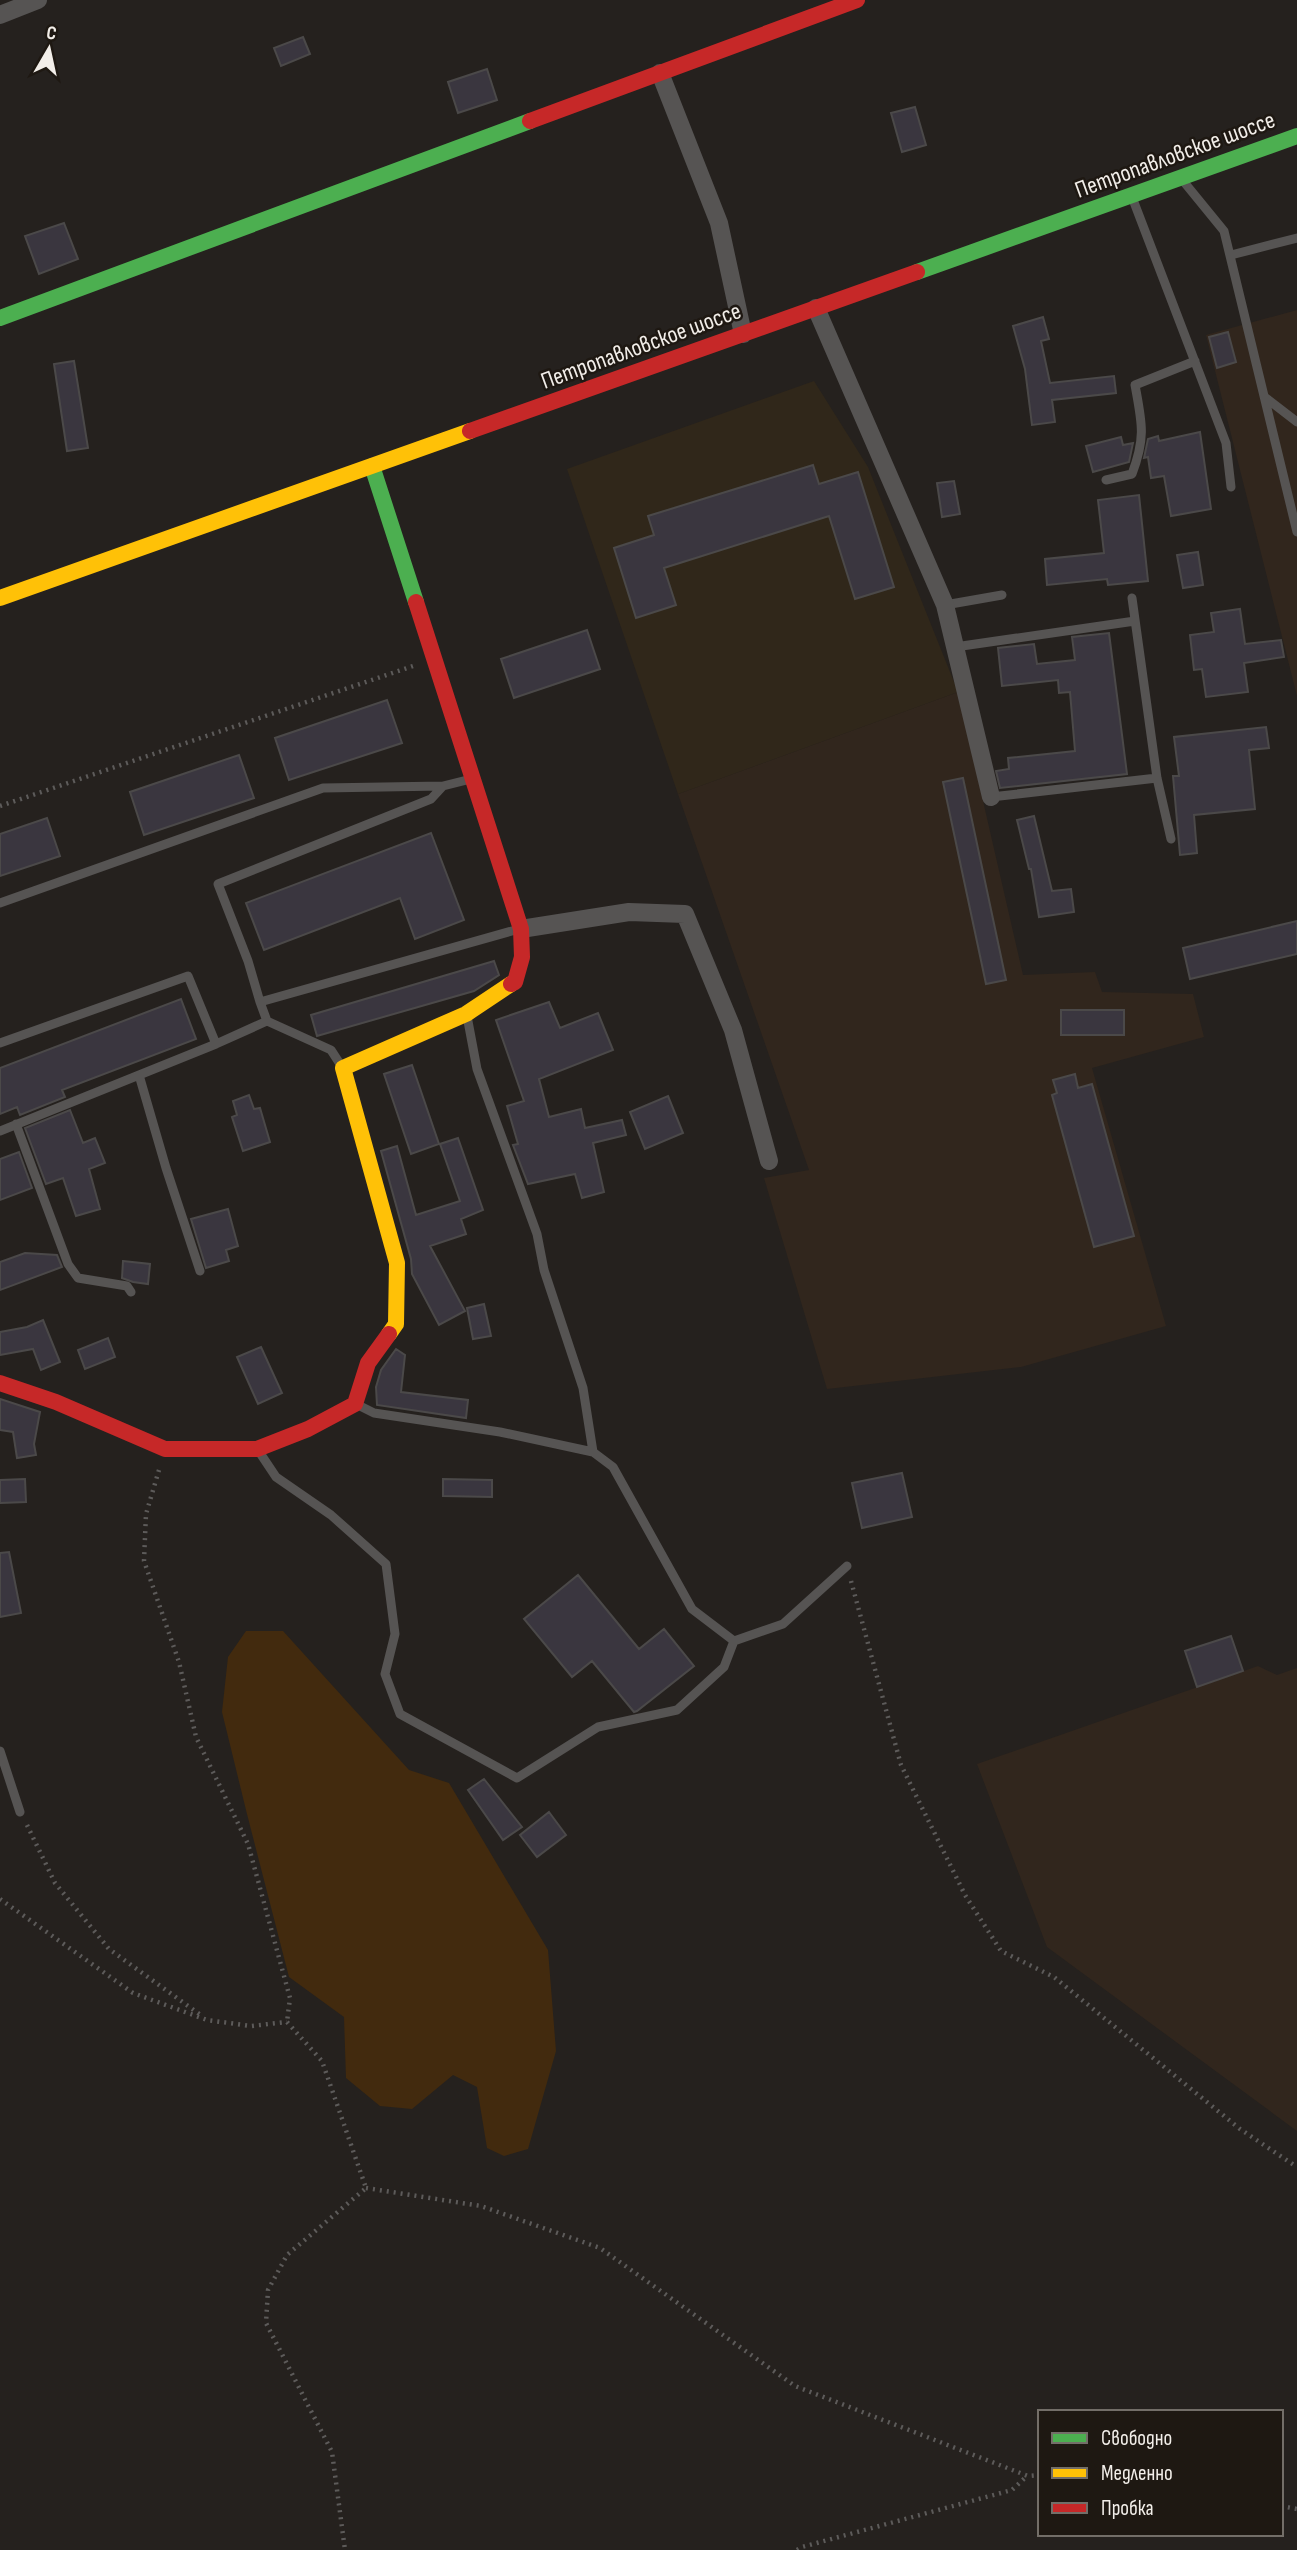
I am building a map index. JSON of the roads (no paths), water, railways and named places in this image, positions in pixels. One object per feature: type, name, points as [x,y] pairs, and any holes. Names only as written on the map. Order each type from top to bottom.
[{"type":"street","points":[[0,15],[38,0]]},
{"type":"street","points":[[0,318],[857,0]]},
{"type":"street","points":[[660,73],[719,223],[743,334]]},
{"type":"street","name":"Петропавловское шоссе","points":[[0,598],[1297,136]]},
{"type":"street","points":[[816,308],[945,605],[991,797]]},
{"type":"street","points":[[0,1383],[56,1402],[166,1449],[257,1448],[308,1429],[355,1404],[368,1363],[396,1324],[397,1263],[343,1068],[466,1014],[515,982],[522,957],[521,929],[372,466]]},
{"type":"street","points":[[521,929],[629,912],[685,914],[733,1030],[769,1161]]},
{"type":"lane","points":[[1181,178],[1224,231],[1297,532]]},
{"type":"lane","points":[[1132,195],[1226,443],[1231,487]]},
{"type":"lane","points":[[1231,256],[1297,238]]},
{"type":"lane","points":[[1106,481],[1132,474],[1141,450],[1143,430],[1135,385],[1195,361]]},
{"type":"lane","points":[[1266,398],[1297,422]]},
{"type":"lane","points":[[945,605],[1002,595]]},
{"type":"lane","points":[[1132,598],[1157,778],[1171,839]]},
{"type":"lane","points":[[955,647],[1135,621]]},
{"type":"lane","points":[[0,903],[323,788],[443,786],[472,778]]},
{"type":"lane","points":[[991,797],[1157,778]]},
{"type":"lane","points":[[343,1068],[331,1050],[267,1021],[248,961],[218,884],[431,799],[443,786]]},
{"type":"lane","points":[[260,1002],[521,929]]},
{"type":"lane","points":[[0,1043],[188,976],[216,1044]]},
{"type":"lane","points":[[466,1014],[477,1069],[537,1234],[544,1270],[583,1388],[593,1452]]},
{"type":"lane","points":[[0,1130],[267,1021]]},
{"type":"lane","points":[[139,1075],[200,1271]]},
{"type":"lane","points":[[16,1124],[68,1264],[78,1278],[127,1286],[131,1292]]},
{"type":"lane","points":[[355,1404],[374,1413],[500,1432],[593,1452],[613,1467],[692,1609],[734,1641]]},
{"type":"lane","points":[[257,1448],[276,1476],[331,1515],[386,1564],[395,1634],[385,1674],[400,1714],[517,1778],[598,1727],[677,1710],[723,1667],[734,1641],[783,1624],[847,1566]]},
{"type":"lane","points":[[0,1751],[20,1812]]}]
